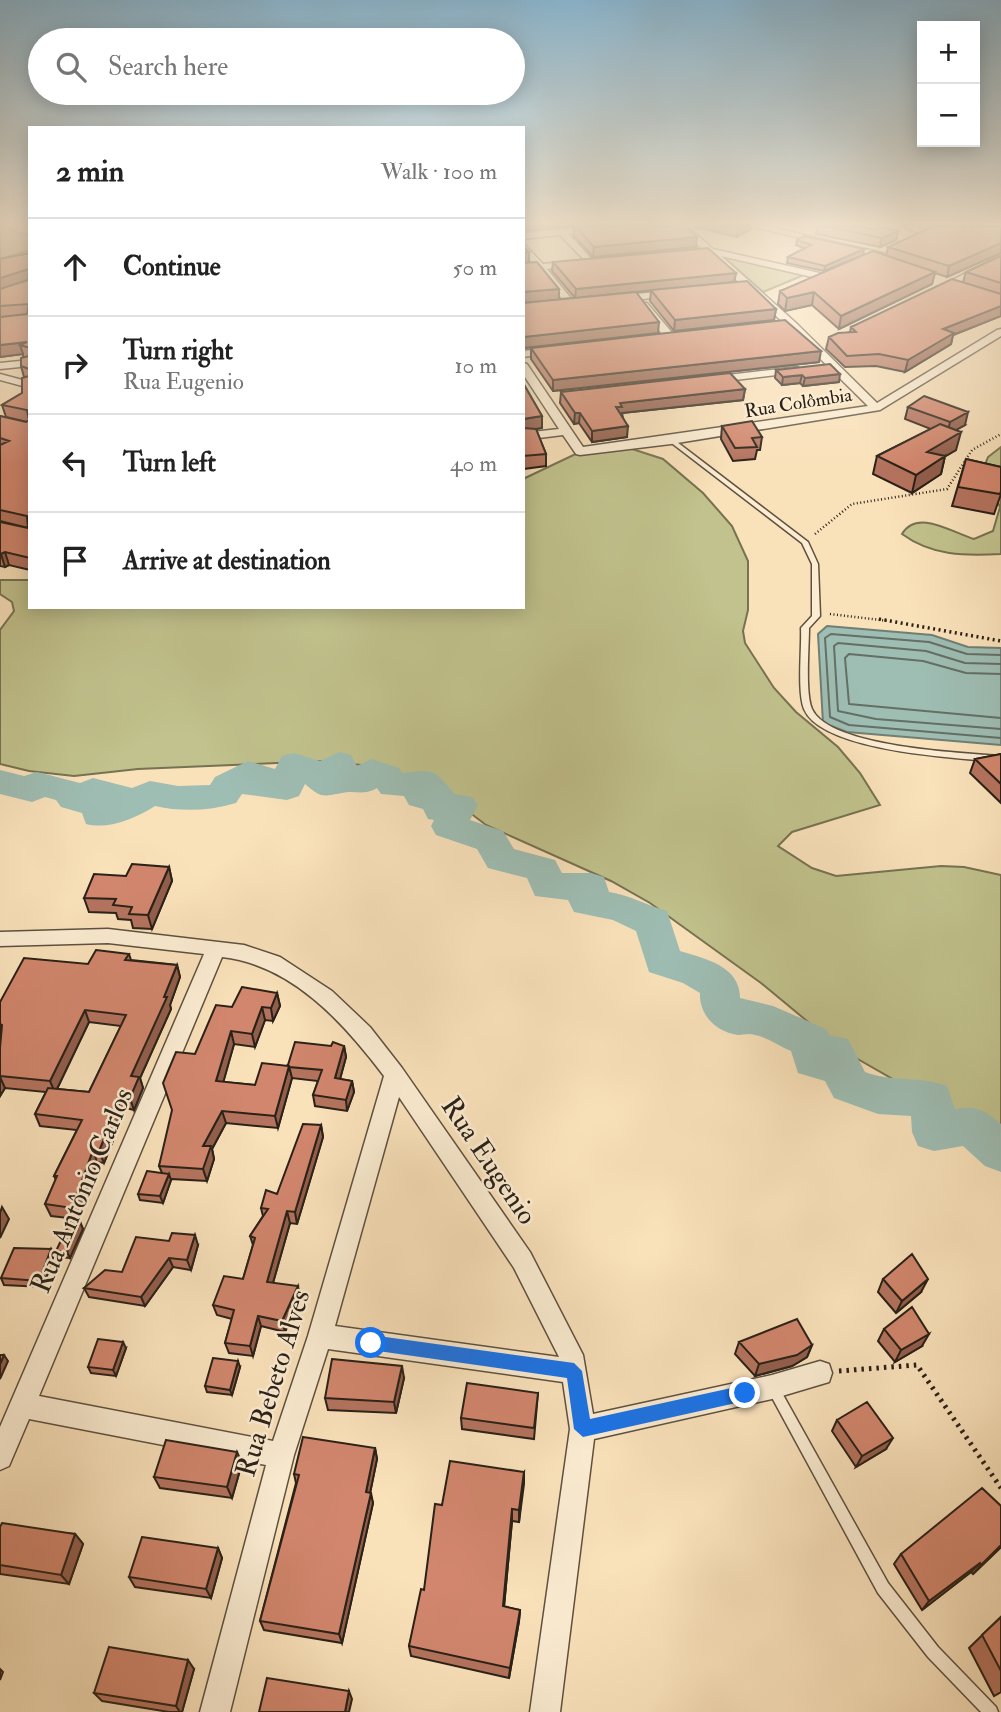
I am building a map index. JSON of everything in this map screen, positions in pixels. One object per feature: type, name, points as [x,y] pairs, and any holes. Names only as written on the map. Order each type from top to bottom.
[{"type":"street","points":[[645,306],[670,337]]},
{"type":"street","points":[[771,306],[876,408]]},
{"type":"street","points":[[777,325],[790,324]]},
{"type":"street","name":"Rua Colômbia","points":[[568,431],[580,451],[671,440],[876,408],[1001,332]]},
{"type":"street","points":[[657,338],[684,335]]},
{"type":"street","points":[[814,348],[827,342]]},
{"type":"street","points":[[525,354],[563,349]]},
{"type":"street","points":[[0,366],[28,363]]},
{"type":"street","points":[[818,368],[832,366]]},
{"type":"street","points":[[696,381],[805,369]]},
{"type":"street","points":[[0,377],[28,384]]},
{"type":"street","points":[[525,437],[568,431],[546,398],[529,383]]},
{"type":"street","points":[[546,398],[559,396]]},
{"type":"street","name":"Rua Eugenio","points":[[1,941],[108,936],[244,952],[273,962],[311,985],[363,1033],[395,1074],[522,1260],[571,1355],[583,1429],[545,1712]]},
{"type":"street","name":"Rua Antônio Carlos","points":[[0,1457],[216,948]]},
{"type":"street","name":"Rua Bebeto Alves","points":[[215,1712],[281,1455],[320,1336],[395,1074]]},
{"type":"street","points":[[320,1336],[574,1371]]},
{"type":"street","points":[[583,1429],[772,1387],[820,1373]]},
{"type":"street","points":[[22,1405],[281,1455]]},
{"type":"lane","points":[[671,440],[805,542],[815,564],[816,616],[805,628],[808,709],[818,722],[836,733],[885,746],[1001,759]]},
{"type":"lane","points":[[772,1387],[883,1588],[933,1652],[991,1712]]},
{"type":"path","points":[[805,542],[852,504],[947,489],[972,450],[1001,434]]},
{"type":"path","points":[[816,616],[858,615],[1001,640]]},
{"type":"path","points":[[820,1373],[917,1365],[1001,1488]]},
{"type":"green space","points":[[626,447],[663,459],[703,493],[732,526],[748,561],[748,610],[743,631],[745,643],[774,688],[796,712],[838,747],[860,773],[880,805],[792,832],[778,846],[812,868],[836,876],[941,866],[964,867],[1001,875],[1001,1141],[842,1050],[761,983],[650,903],[611,881],[486,825],[444,793],[406,775],[370,766],[324,761],[138,769],[74,776],[29,771],[0,764],[0,630],[14,611],[12,602],[0,594],[0,580],[28,580],[28,609],[525,609],[525,478],[584,450]]},
{"type":"green space","points":[[1001,447],[1001,554],[975,555],[937,551],[902,534],[917,523],[936,524],[974,539],[993,531],[1000,507],[983,470],[988,457]]},
{"type":"water","points":[[827,626],[932,635],[968,647],[1001,648],[1001,745],[847,732],[823,723],[818,634]]},
{"type":"building","points":[[525,306],[647,306],[659,322],[525,337]]},
{"type":"building","points":[[664,306],[773,306],[776,309],[675,320]]},
{"type":"building","points":[[830,306],[863,306],[841,316]]},
{"type":"building","points":[[895,306],[1001,306],[943,329],[954,333],[908,360],[879,354],[847,356],[829,337],[838,333],[856,332],[851,327]]},
{"type":"building","points":[[28,309],[28,347],[20,345],[27,342],[0,345],[0,317],[27,314]]},
{"type":"building","points":[[785,320],[821,351],[553,380],[531,348]]},
{"type":"building","points":[[28,356],[28,369],[21,366],[21,358]]},
{"type":"building","points":[[830,364],[840,374],[805,378],[802,375],[783,377],[776,370]]},
{"type":"building","points":[[730,373],[745,389],[620,403],[622,407],[616,407],[628,426],[592,431],[580,413],[575,413],[561,392]]},
{"type":"building","points":[[28,376],[28,415],[27,410],[2,405],[22,393],[22,378]]},
{"type":"building","points":[[525,386],[542,416],[525,419]]},
{"type":"building","points":[[924,396],[968,412],[950,422],[908,407]]},
{"type":"building","points":[[0,416],[28,421],[28,528],[27,516],[0,510],[0,445],[9,441],[0,438]]},
{"type":"building","points":[[752,421],[762,437],[752,438],[757,447],[735,448],[722,426]]},
{"type":"building","points":[[940,424],[961,432],[927,452],[945,456],[916,475],[877,456]]},
{"type":"building","points":[[525,428],[536,429],[546,454],[525,456]]},
{"type":"building","points":[[966,459],[1001,467],[1000,494],[958,487]]},
{"type":"building","points":[[0,522],[28,528],[28,558],[5,552],[0,554]]},
{"type":"building","points":[[1001,754],[1001,784],[975,759]]},
{"type":"building","points":[[132,864],[169,867],[148,915],[129,914],[132,907],[113,905],[116,899],[84,898],[94,874],[126,876]]},
{"type":"building","points":[[96,950],[129,954],[125,960],[177,965],[164,997],[167,997],[131,1076],[139,1077],[130,1098],[122,1096],[99,1151],[93,1150],[72,1208],[45,1204],[57,1176],[54,1176],[82,1120],[35,1114],[48,1088],[89,1092],[126,1015],[85,1010],[50,1081],[0,1076],[0,1002],[24,958],[88,964]]},
{"type":"building","points":[[242,987],[277,993],[271,1008],[262,1007],[252,1034],[231,1031],[216,1081],[255,1085],[262,1063],[289,1066],[275,1116],[222,1111],[203,1146],[211,1146],[203,1169],[159,1166],[172,1110],[163,1083],[176,1052],[195,1054],[216,1005],[232,1007]]},
{"type":"building","points":[[295,1042],[331,1046],[333,1042],[344,1046],[335,1078],[352,1081],[346,1100],[313,1095],[322,1070],[289,1067]]},
{"type":"building","points":[[303,1124],[321,1125],[295,1212],[287,1211],[267,1282],[298,1286],[282,1321],[258,1316],[250,1346],[225,1343],[234,1310],[213,1305],[224,1276],[243,1279],[255,1238],[250,1236],[268,1209],[261,1208],[266,1190],[277,1194]]},
{"type":"building","points":[[147,1171],[169,1174],[160,1196],[138,1194]]},
{"type":"building","points":[[71,1220],[80,1222],[67,1252],[56,1251]]},
{"type":"building","points":[[172,1233],[195,1235],[187,1260],[169,1258],[141,1297],[84,1288],[105,1270],[122,1272],[136,1237],[169,1241]]},
{"type":"building","points":[[14,1248],[51,1249],[39,1281],[1,1278]]},
{"type":"building","points":[[912,1254],[928,1279],[902,1301],[883,1279]]},
{"type":"building","points":[[912,1307],[929,1334],[901,1350],[884,1329]]},
{"type":"building","points":[[797,1319],[812,1345],[797,1355],[759,1364],[739,1342]]},
{"type":"building","points":[[98,1339],[123,1342],[113,1370],[88,1367]]},
{"type":"building","points":[[213,1358],[238,1361],[230,1390],[205,1386]]},
{"type":"building","points":[[332,1359],[402,1366],[394,1402],[325,1398]]},
{"type":"building","points":[[467,1383],[538,1393],[534,1428],[461,1418]]},
{"type":"building","points":[[867,1402],[893,1438],[862,1456],[837,1420]]},
{"type":"building","points":[[303,1437],[375,1448],[366,1492],[371,1493],[339,1634],[260,1621],[299,1475],[294,1474]]},
{"type":"building","points":[[166,1440],[237,1452],[227,1487],[154,1477]]},
{"type":"building","points":[[450,1461],[524,1472],[519,1510],[512,1509],[503,1606],[520,1610],[510,1668],[409,1646],[421,1589],[424,1590],[435,1504],[442,1505]]},
{"type":"building","points":[[982,1488],[1001,1506],[1001,1545],[981,1565],[980,1563],[929,1601],[901,1554]]},
{"type":"building","points":[[2,1523],[75,1534],[61,1575],[0,1565]]},
{"type":"building","points":[[142,1537],[218,1548],[206,1589],[129,1577]]},
{"type":"building","points":[[1001,1617],[1001,1671],[982,1635]]},
{"type":"building","points":[[109,1647],[188,1660],[176,1706],[94,1693]]},
{"type":"building","points":[[267,1678],[349,1691],[345,1712],[259,1712]]},
{"type":"waterway","points":[[0,782],[32,790],[37,784],[72,792],[73,799],[91,804],[93,790],[119,795],[99,815],[129,806],[150,793],[187,798],[224,795],[227,785],[248,772],[249,784],[263,777],[269,787],[287,788],[294,764],[310,770],[329,786],[330,771],[339,763],[343,781],[360,783],[369,778],[371,770],[387,776],[393,786],[424,782],[434,789],[421,797],[440,799],[441,810],[460,805],[449,826],[490,840],[501,859],[542,869],[548,886],[591,887],[587,902],[623,908],[636,917],[653,921],[663,961],[697,972],[720,986],[720,1005],[737,1018],[758,1018],[811,1041],[813,1061],[831,1064],[833,1051],[849,1085],[878,1096],[932,1099],[934,1132],[971,1125],[1001,1152]]},
{"type":"route","points":[[371,1343],[574,1371],[583,1429],[745,1393]]}]
